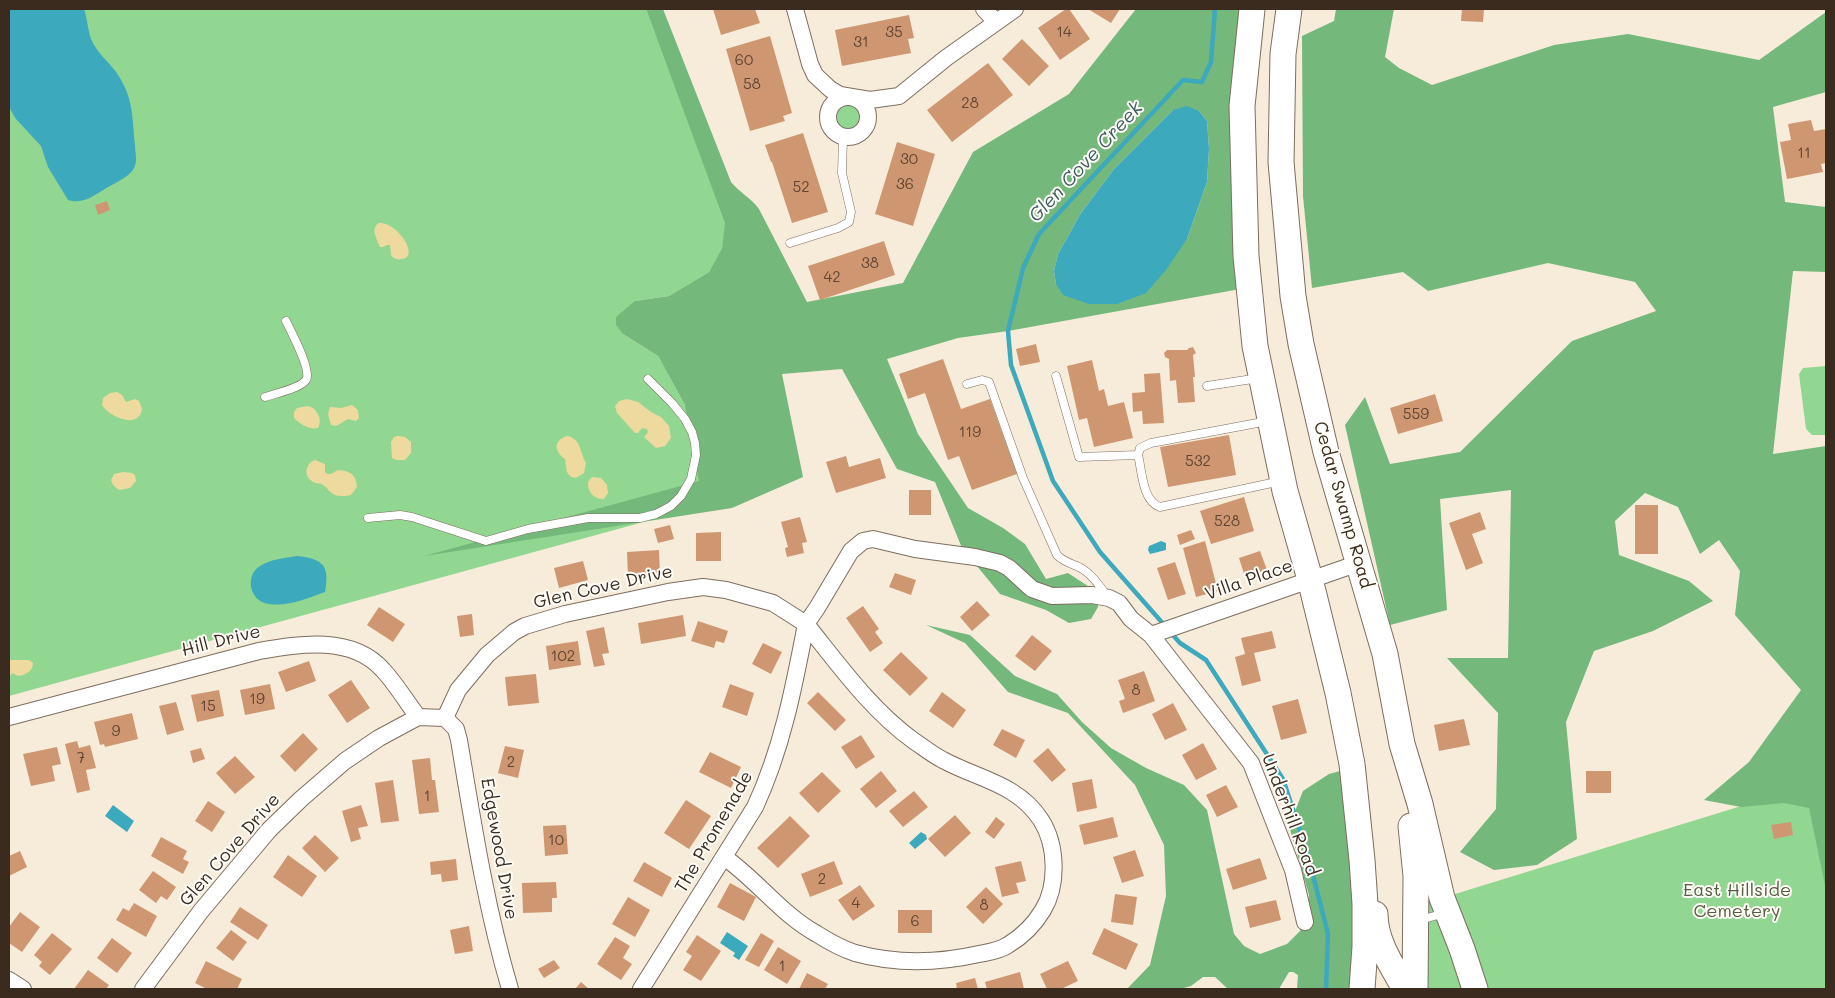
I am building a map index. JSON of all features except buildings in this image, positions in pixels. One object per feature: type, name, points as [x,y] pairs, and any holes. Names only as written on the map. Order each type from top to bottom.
[{"type":"main road","points":[[1252,9],[1242,116],[1246,256],[1255,346],[1283,481],[1338,693],[1350,755],[1362,860],[1365,947],[1362,989]]},
{"type":"main road","name":"Cedar Swamp Road","points":[[1289,9],[1283,54],[1282,162],[1292,296],[1301,344],[1324,444],[1385,654],[1402,744],[1420,804],[1442,898],[1475,989]]},
{"type":"main road","points":[[1402,744],[1416,876],[1415,989]]},
{"type":"main road","points":[[1362,860],[1375,883],[1375,918],[1381,942],[1387,958],[1405,989]]},
{"type":"street","points":[[795,9],[810,64],[815,75],[840,95],[853,98],[859,100],[867,110],[868,122],[865,128],[855,136],[842,137],[832,129],[828,116],[834,104],[839,100],[853,98],[870,100],[899,96],[1015,9]]},
{"type":"street","points":[[984,9],[996,22]]},
{"type":"street","points":[[806,624],[851,550],[863,541],[873,539],[915,549],[975,557],[1000,563],[1009,568],[1032,589],[1052,596],[1109,598],[1119,603],[1131,620],[1155,634]]},
{"type":"street","name":"Villa Place","points":[[1155,634],[1359,563]]},
{"type":"street","name":"Glen Cove Drive","points":[[446,718],[458,690],[487,655],[514,632],[525,626],[565,614],[668,592],[703,587],[733,592],[773,603],[806,624],[862,694],[912,740],[943,760],[1004,786],[1018,795],[1030,806],[1042,822],[1052,849],[1053,881],[1047,903],[1037,920],[1025,933],[1008,946],[997,951],[962,958],[934,960],[883,959],[853,952],[815,934],[788,913],[742,870],[724,857]]},
{"type":"street","name":"The Promenade","points":[[641,989],[755,807],[769,777],[793,693],[806,624]]},
{"type":"street","name":"Underhill Road","points":[[1155,634],[1251,763],[1293,870],[1306,922]]},
{"type":"street","name":"Hill Drive","points":[[9,718],[259,651],[294,645],[322,644],[363,654],[382,669],[418,716]]},
{"type":"street","points":[[418,716],[446,718]]},
{"type":"street","name":"Glen Cove Drive","points":[[143,989],[201,911],[269,830],[301,799],[346,762],[379,738],[418,716]]},
{"type":"street","name":"Edgewood Drive","points":[[446,718],[456,729],[458,735],[486,901],[510,989]]},
{"type":"street","points":[[9,980],[23,989]]},
{"type":"lane","points":[[790,242],[838,228],[848,222],[851,212],[842,173],[842,137]]},
{"type":"lane","points":[[265,397],[300,385],[306,380],[307,373],[304,364],[286,321]]},
{"type":"lane","points":[[1056,376],[1079,457],[1138,455]]},
{"type":"lane","points":[[1207,386],[1261,377]]},
{"type":"lane","points":[[368,518],[400,515],[412,517],[486,541],[528,529],[588,518],[640,518],[656,514],[671,506],[681,496],[691,479],[696,455],[692,432],[685,419],[648,379]]},
{"type":"lane","points":[[968,384],[982,380],[989,382],[1023,478],[1057,555],[1064,562],[1079,567],[1093,578],[1109,598]]},
{"type":"lane","points":[[1270,420],[1151,443],[1140,448],[1138,455],[1148,497],[1160,507],[1283,481]]},
{"type":"lane","points":[[1416,921],[1448,912]]},
{"type":"green space","points":[[9,9],[646,9],[726,223],[722,248],[709,272],[669,296],[635,301],[623,334],[658,356],[685,405],[731,498],[9,696]]},
{"type":"green space","points":[[646,9],[663,9],[731,182],[759,209],[807,302],[903,283],[973,152],[1069,94],[1136,9],[1252,9],[1246,288],[1008,331],[958,338],[887,359],[918,434],[968,508],[1003,528],[1025,544],[1046,579],[1068,573],[1097,592],[1098,607],[1091,619],[1069,623],[1046,610],[1000,594],[962,548],[935,482],[897,469],[842,369],[782,374],[803,477],[732,508],[424,556],[699,481],[685,405],[658,356],[623,334],[616,325],[616,317],[635,301],[669,296],[709,272],[722,248],[725,223]],"holes":[[[1173,110],[1199,111],[1207,121],[1209,149],[1207,182],[1187,239],[1056,284],[1054,271],[1058,254],[1081,213],[1114,169]]]},
{"type":"green space","points":[[1336,9],[1394,9],[1385,57],[1399,68],[1432,85],[1554,45],[1628,34],[1759,60],[1826,12],[1826,92],[1773,107],[1785,202],[1826,207],[1826,272],[1793,271],[1773,454],[1826,446],[1826,890],[1809,808],[1784,803],[1741,807],[1704,800],[1749,762],[1801,690],[1735,615],[1740,571],[1719,540],[1700,554],[1678,507],[1645,493],[1615,521],[1619,555],[1689,581],[1713,601],[1653,631],[1594,651],[1566,722],[1577,839],[1537,865],[1494,870],[1460,852],[1496,809],[1498,713],[1447,658],[1508,658],[1511,490],[1440,499],[1447,610],[1390,625],[1345,425],[1365,397],[1390,464],[1460,452],[1572,341],[1656,311],[1635,282],[1548,263],[1428,291],[1403,272],[1312,288],[1303,196],[1302,36],[1334,21]]},
{"type":"green space","points":[[848,105],[857,109],[861,118],[857,127],[848,131],[839,127],[835,118],[839,109]]},
{"type":"green space","points":[[1826,366],[1826,435],[1812,435],[1806,429],[1799,374],[1803,368]]},
{"type":"green space","points":[[926,625],[970,635],[1015,676],[1057,694],[1082,722],[1111,748],[1146,768],[1184,785],[1207,810],[1234,934],[1244,946],[1260,954],[1287,944],[1305,926],[1309,895],[1289,826],[1303,791],[1329,774],[1355,767],[1361,989],[1297,989],[1298,975],[1289,972],[1279,989],[1228,989],[1215,977],[1203,977],[1191,986],[1180,989],[1127,989],[1150,965],[1166,896],[1164,845],[1135,785],[1068,713],[1008,692],[965,643]]},
{"type":"green space","name":"East Hillside Cemetery","points":[[1826,780],[1826,989],[1475,989],[1442,898]]},
{"type":"green space","points":[[1428,858],[1473,989],[1417,989]]},
{"type":"sand","points":[[379,223],[393,228],[405,240],[409,253],[407,257],[395,258],[391,255],[390,245],[380,247],[375,231],[376,225]]},
{"type":"sand","points":[[117,392],[122,395],[126,402],[135,399],[139,401],[142,409],[140,415],[135,419],[124,419],[111,414],[102,405],[103,398],[110,393]]},
{"type":"sand","points":[[627,399],[638,402],[661,417],[669,426],[671,438],[665,446],[656,448],[644,437],[648,432],[647,429],[642,428],[638,433],[635,433],[617,413],[615,406],[619,401]]},
{"type":"sand","points":[[352,405],[358,410],[359,418],[356,421],[348,419],[336,426],[331,425],[328,414],[330,407],[341,408]]},
{"type":"sand","points":[[308,406],[317,412],[320,420],[318,428],[305,426],[294,418],[294,412],[297,408]]},
{"type":"sand","points":[[567,436],[572,437],[578,443],[586,463],[584,473],[576,478],[568,473],[565,459],[557,450],[559,441]]},
{"type":"sand","points":[[394,437],[405,437],[411,442],[411,453],[405,460],[392,458],[391,442]]},
{"type":"sand","points":[[315,460],[325,464],[325,472],[328,474],[338,470],[352,474],[357,487],[351,495],[335,495],[322,484],[312,481],[306,472],[311,462]]},
{"type":"sand","points":[[123,472],[135,475],[136,481],[130,488],[119,490],[113,485],[111,480],[114,474]]},
{"type":"sand","points":[[592,477],[601,478],[607,485],[608,493],[604,499],[597,498],[590,492],[588,482]]},
{"type":"sand","points":[[9,660],[29,660],[33,663],[33,666],[24,675],[18,676],[13,673],[9,676]]},
{"type":"water","points":[[9,9],[84,9],[93,44],[116,72],[126,90],[132,117],[135,165],[126,176],[90,198],[80,201],[68,200],[48,167],[41,146],[16,119],[9,107]]},
{"type":"water","points":[[1187,106],[1199,111],[1207,121],[1209,149],[1207,182],[1187,239],[1166,270],[1146,293],[1117,304],[1089,304],[1063,295],[1056,284],[1054,271],[1058,254],[1081,213],[1114,169],[1173,110]]},
{"type":"water","points":[[1161,541],[1166,543],[1166,550],[1150,554],[1149,546]]},
{"type":"water","points":[[297,556],[313,559],[323,565],[326,575],[325,592],[298,601],[276,605],[257,599],[251,588],[252,576],[255,570],[278,559]]},
{"type":"water","points":[[113,805],[134,821],[127,832],[105,816]]},
{"type":"water","points":[[921,832],[926,835],[927,839],[915,849],[909,843]]},
{"type":"water","points":[[727,932],[748,946],[739,960],[733,956],[735,953],[720,943]]},
{"type":"waterway","name":"Glen Cove Creek","points":[[1166,627],[1100,552],[1053,481],[1011,365],[1008,331],[1023,268],[1039,234],[1183,80],[1202,82],[1211,62],[1215,9]]},
{"type":"waterway","name":"Glen Cove Creek","points":[[1171,633],[1180,643],[1206,660],[1283,779],[1307,852],[1328,934],[1326,989]]}]
